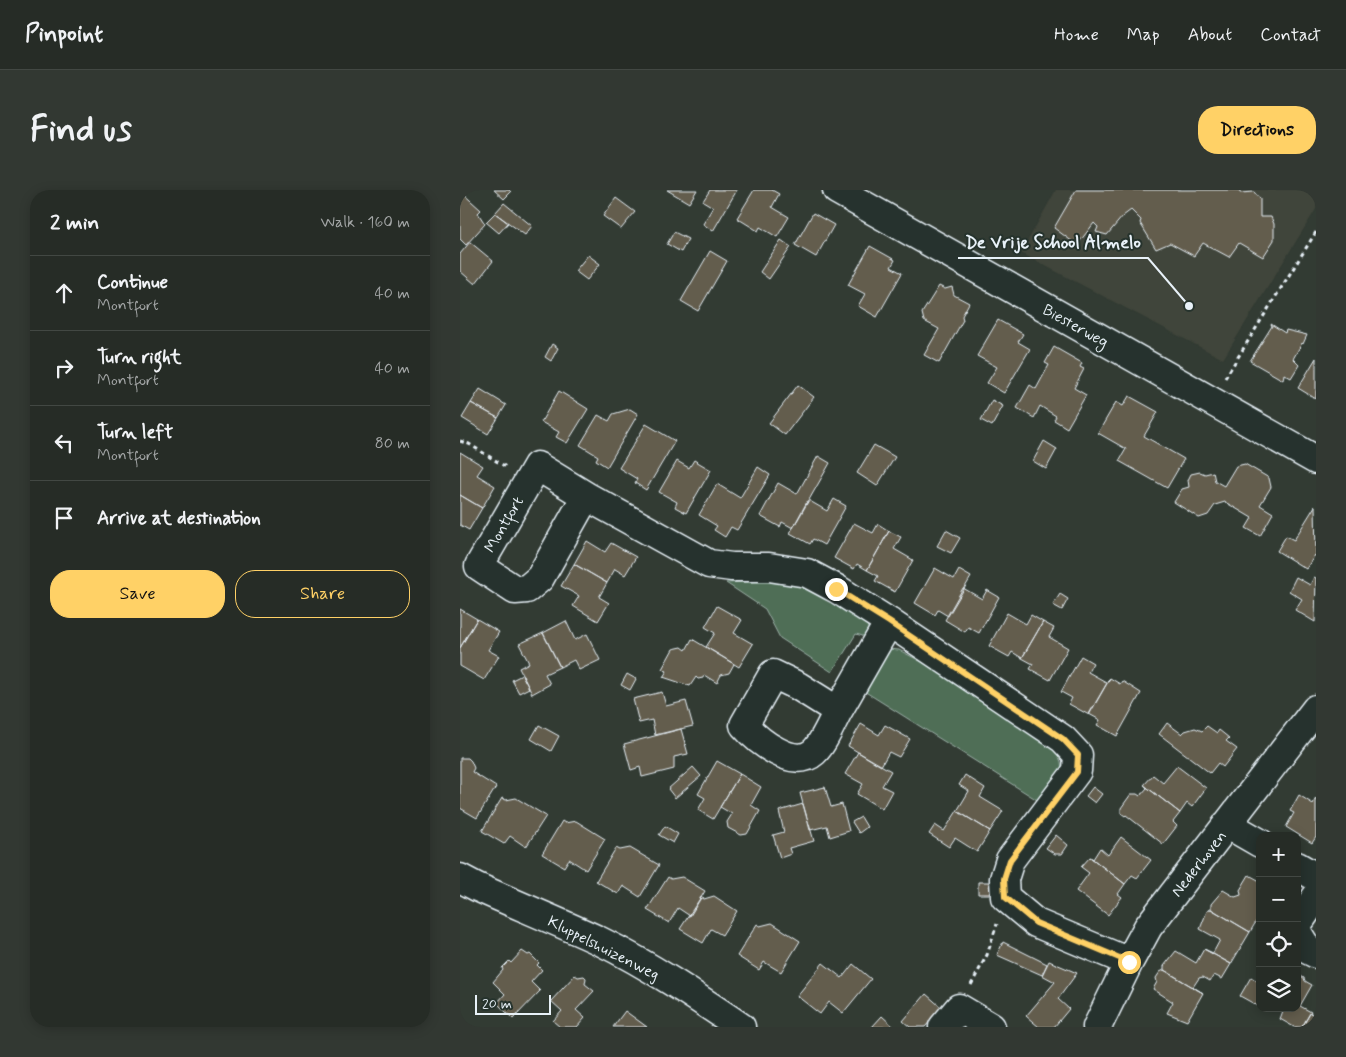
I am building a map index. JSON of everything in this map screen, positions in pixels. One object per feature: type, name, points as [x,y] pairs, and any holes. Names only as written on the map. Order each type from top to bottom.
[{"type":"street","name":"Biesterweg","points":[[837,190],[1316,460]]},
{"type":"street","name":"Montfort","points":[[586,496],[540,578],[527,589],[515,590],[478,566],[537,466],[586,496],[709,564],[732,567],[769,567],[807,573],[889,622],[1063,739],[1078,755],[1077,772],[1010,860],[1004,879],[1005,897]]},
{"type":"street","points":[[838,711],[889,622]]},
{"type":"street","name":"Nederhoven","points":[[1097,1027],[1148,927],[1316,709]]},
{"type":"street","points":[[1227,824],[1256,842]]},
{"type":"street","points":[[1301,868],[1316,877]]},
{"type":"street","name":"Kluppelshuizenweg","points":[[460,878],[638,961],[694,995],[741,1027]]},
{"type":"street","points":[[1005,897],[1036,923],[1129,962]]},
{"type":"street","points":[[1299,922],[1316,897]]},
{"type":"street","points":[[1301,939],[1308,950],[1316,954]]},
{"type":"street","points":[[951,1017],[991,1027]]},
{"type":"path","points":[[1211,400],[1316,232]]},
{"type":"path","points":[[460,441],[469,444],[528,481]]},
{"type":"path","points":[[951,1017],[987,955],[1005,897]]},
{"type":"shaded area","points":[[1056,190],[1316,190],[1316,209],[1223,359],[1021,253]]},
{"type":"green space","points":[[802,579],[862,614],[873,639],[856,634],[832,672],[780,638],[765,609],[726,583]]},
{"type":"green space","points":[[888,649],[899,650],[928,665],[1014,718],[1057,751],[1062,771],[1042,803],[856,686]]},
{"type":"building","points":[[494,190],[509,190],[511,192],[504,199]]},
{"type":"building","points":[[667,190],[697,190],[689,203]]},
{"type":"building","points":[[710,190],[737,190],[713,231],[703,224],[713,207],[703,201]]},
{"type":"building","points":[[754,190],[772,190],[779,194],[772,207],[789,217],[777,237],[760,227],[758,231],[737,218]]},
{"type":"building","points":[[1076,190],[1238,190],[1240,193],[1254,192],[1260,199],[1260,217],[1271,217],[1274,224],[1274,240],[1263,257],[1239,243],[1229,257],[1203,243],[1194,256],[1170,243],[1156,249],[1140,223],[1141,220],[1131,210],[1123,216],[1107,235],[1096,232],[1098,227],[1094,223],[1077,245],[1054,228]]},
{"type":"building","points":[[460,191],[481,210],[478,213],[485,224],[466,245],[460,239]]},
{"type":"building","points":[[616,198],[635,212],[621,229],[603,216]]},
{"type":"building","points":[[504,203],[532,226],[525,235],[495,213]]},
{"type":"building","points":[[495,213],[508,223],[499,233],[486,222]]},
{"type":"building","points":[[813,213],[834,225],[816,257],[795,245]]},
{"type":"building","points":[[674,232],[688,239],[681,252],[667,244]]},
{"type":"building","points":[[781,240],[791,247],[769,279],[760,272]]},
{"type":"building","points":[[470,242],[493,261],[475,284],[460,271],[460,254]]},
{"type":"building","points":[[870,246],[895,260],[891,267],[902,273],[877,317],[858,306],[865,294],[848,285]]},
{"type":"building","points":[[710,251],[727,261],[698,311],[681,301]]},
{"type":"building","points":[[588,255],[600,264],[587,280],[575,271]]},
{"type":"building","points":[[939,286],[945,289],[952,287],[954,295],[969,303],[962,316],[963,320],[939,363],[924,355],[939,329],[924,321],[922,313]]},
{"type":"building","points":[[998,320],[1023,334],[1018,342],[1030,349],[1004,393],[987,383],[997,367],[977,356]]},
{"type":"building","points":[[1271,324],[1285,333],[1286,330],[1307,335],[1293,359],[1299,365],[1291,378],[1284,374],[1283,380],[1250,361],[1272,326]]},
{"type":"building","points":[[552,344],[558,348],[551,361],[545,357]]},
{"type":"building","points":[[1054,347],[1082,363],[1080,367],[1084,369],[1074,388],[1086,395],[1067,428],[1054,420],[1056,416],[1040,406],[1034,418],[1017,408],[1030,385],[1036,389],[1049,365],[1045,363]]},
{"type":"building","points":[[1316,358],[1316,399],[1298,388]]},
{"type":"building","points":[[798,385],[814,397],[785,435],[769,423]]},
{"type":"building","points":[[480,389],[506,405],[498,418],[471,403]]},
{"type":"building","points":[[559,391],[588,409],[567,443],[556,437],[559,432],[541,422]]},
{"type":"building","points":[[1129,396],[1158,412],[1144,436],[1184,459],[1167,488],[1119,461],[1126,449],[1098,433],[1116,402],[1123,406]]},
{"type":"building","points":[[992,400],[1003,406],[992,426],[981,420]]},
{"type":"building","points":[[471,403],[498,418],[488,434],[462,418]]},
{"type":"building","points":[[630,409],[638,414],[607,467],[596,460],[598,456],[580,445],[598,415],[609,421],[613,414]]},
{"type":"building","points":[[646,424],[675,441],[646,490],[635,483],[637,479],[619,468]]},
{"type":"building","points":[[1044,441],[1057,449],[1046,469],[1033,461]]},
{"type":"building","points":[[874,445],[895,457],[877,486],[857,473]]},
{"type":"building","points":[[460,452],[483,466],[477,475],[495,486],[482,508],[460,495]]},
{"type":"building","points":[[818,456],[830,463],[793,528],[782,522],[780,527],[760,516],[778,483],[797,494]]},
{"type":"building","points":[[694,460],[711,470],[686,513],[675,507],[677,502],[659,492],[677,461],[689,468]]},
{"type":"building","points":[[1245,464],[1269,478],[1271,487],[1260,505],[1273,513],[1260,536],[1246,528],[1252,518],[1225,502],[1215,505],[1208,515],[1199,518],[1174,502],[1182,489],[1189,487],[1188,480],[1191,474],[1213,472],[1215,481],[1224,486],[1236,466]]},
{"type":"building","points":[[758,467],[770,475],[737,530],[731,527],[725,537],[714,530],[717,526],[699,515],[717,484],[740,498]]},
{"type":"building","points":[[460,495],[482,508],[469,530],[460,525]]},
{"type":"building","points":[[834,499],[846,506],[824,545],[813,539],[810,544],[790,533],[808,500],[827,511]]},
{"type":"building","points":[[1315,506],[1316,556],[1306,569],[1277,551],[1286,536],[1294,540]]},
{"type":"building","points":[[854,523],[873,533],[878,524],[889,531],[867,570],[857,564],[854,569],[834,558]]},
{"type":"building","points":[[946,530],[960,538],[951,553],[937,546]]},
{"type":"building","points":[[889,531],[901,537],[894,549],[913,560],[895,592],[875,581],[878,576],[867,570]]},
{"type":"building","points":[[587,541],[605,552],[611,543],[636,557],[625,575],[615,569],[607,583],[574,564]]},
{"type":"building","points":[[574,564],[607,583],[599,597],[609,603],[598,621],[573,606],[579,596],[561,586]]},
{"type":"building","points":[[935,568],[954,579],[959,570],[971,577],[948,616],[938,610],[935,615],[915,603]]},
{"type":"building","points":[[1296,577],[1310,585],[1314,577],[1316,578],[1315,622],[1295,610],[1302,599],[1289,591]]},
{"type":"building","points":[[963,588],[982,599],[987,590],[999,597],[979,633],[968,627],[965,632],[945,620]]},
{"type":"building","points":[[1060,594],[1068,599],[1062,610],[1053,605]]},
{"type":"building","points":[[717,606],[742,620],[734,633],[753,644],[739,667],[706,647],[715,633],[705,627]]},
{"type":"building","points":[[460,609],[477,619],[460,648]]},
{"type":"building","points":[[1007,613],[1026,624],[1031,615],[1043,622],[1022,658],[1012,652],[1009,657],[989,646]]},
{"type":"building","points":[[477,619],[499,632],[488,650],[499,656],[484,680],[460,666],[460,648]]},
{"type":"building","points":[[566,621],[575,640],[587,634],[600,660],[579,670],[574,660],[560,667],[543,633]]},
{"type":"building","points":[[1043,622],[1054,628],[1049,637],[1068,648],[1050,680],[1030,669],[1033,664],[1022,658]]},
{"type":"building","points":[[543,633],[560,667],[545,674],[550,684],[532,694],[519,668],[529,663],[519,644]]},
{"type":"building","points":[[692,639],[734,664],[729,673],[721,675],[717,683],[704,675],[703,678],[698,679],[696,677],[690,686],[663,677],[667,671],[662,669],[673,649],[682,647],[686,650]]},
{"type":"building","points":[[1081,656],[1093,663],[1088,672],[1106,682],[1110,678],[1089,715],[1069,704],[1072,698],[1061,692]]},
{"type":"building","points":[[627,674],[636,679],[630,690],[621,685]]},
{"type":"building","points":[[522,675],[529,688],[519,693],[512,680]]},
{"type":"building","points":[[1110,678],[1120,684],[1122,681],[1141,693],[1117,736],[1097,725],[1100,720],[1089,714]]},
{"type":"building","points":[[662,692],[666,706],[686,701],[693,726],[655,735],[652,720],[639,723],[633,699]]},
{"type":"building","points":[[1167,723],[1182,734],[1195,728],[1202,731],[1207,726],[1217,733],[1219,730],[1229,738],[1226,741],[1237,749],[1223,767],[1218,763],[1210,773],[1159,734]]},
{"type":"building","points":[[861,724],[879,735],[885,725],[910,739],[899,757],[889,752],[881,766],[848,746]]},
{"type":"building","points":[[539,725],[559,736],[551,751],[531,739]]},
{"type":"building","points":[[681,729],[688,754],[674,757],[674,769],[642,777],[640,767],[631,770],[624,744]]},
{"type":"building","points":[[858,752],[891,771],[882,786],[892,791],[882,809],[857,794],[863,784],[845,774]]},
{"type":"building","points":[[460,758],[468,758],[474,768],[472,772],[496,787],[477,818],[460,808]]},
{"type":"building","points":[[717,761],[740,774],[713,819],[698,810],[705,798],[698,794]]},
{"type":"building","points":[[1177,766],[1206,788],[1192,807],[1187,803],[1180,813],[1144,785],[1153,775],[1163,783]]},
{"type":"building","points":[[693,767],[701,776],[675,798],[668,789]]},
{"type":"building","points":[[740,774],[761,787],[751,805],[760,811],[747,834],[741,835],[728,828],[727,822],[732,814],[720,807]]},
{"type":"building","points":[[965,775],[985,788],[980,797],[1003,811],[990,831],[957,811],[969,791],[959,785]]},
{"type":"building","points":[[1144,785],[1180,813],[1173,822],[1177,826],[1163,844],[1121,813],[1121,808],[1131,794],[1140,796],[1147,788]]},
{"type":"building","points":[[825,787],[831,807],[842,804],[849,831],[830,837],[827,826],[810,830],[800,793]]},
{"type":"building","points":[[1093,787],[1102,794],[1095,803],[1086,796]]},
{"type":"building","points":[[1299,795],[1313,804],[1316,798],[1316,837],[1312,843],[1301,836],[1301,832],[1294,832],[1286,827],[1294,813],[1290,811]]},
{"type":"building","points":[[502,798],[506,800],[516,798],[546,816],[526,847],[510,836],[504,844],[482,831]]},
{"type":"building","points":[[803,804],[814,841],[789,848],[791,854],[780,858],[773,835],[784,832],[779,811]]},
{"type":"building","points":[[957,811],[990,831],[977,852],[955,838],[949,847],[929,834],[935,825],[944,831]]},
{"type":"building","points":[[861,817],[867,827],[859,833],[852,822]]},
{"type":"building","points":[[562,821],[565,823],[576,821],[605,839],[586,870],[569,859],[564,867],[542,854]]},
{"type":"building","points":[[665,826],[678,834],[673,843],[659,835]]},
{"type":"building","points":[[1056,835],[1068,845],[1062,854],[1055,854],[1046,848]]},
{"type":"building","points":[[1121,837],[1151,860],[1137,878],[1132,875],[1125,884],[1090,857],[1093,859],[1100,848],[1108,855]]},
{"type":"building","points":[[616,848],[620,850],[630,848],[659,865],[640,897],[623,886],[618,894],[596,881]]},
{"type":"building","points":[[1090,857],[1125,884],[1118,894],[1122,897],[1108,915],[1076,891],[1089,873],[1081,867]]},
{"type":"building","points":[[1249,875],[1256,879],[1256,922],[1250,932],[1211,909],[1211,904],[1223,890],[1235,897],[1241,895],[1240,890]]},
{"type":"building","points":[[668,877],[671,879],[682,877],[705,891],[690,916],[678,908],[669,923],[647,910]]},
{"type":"building","points":[[978,882],[989,882],[990,894],[978,894]]},
{"type":"building","points":[[714,896],[737,911],[722,935],[711,929],[703,943],[680,929],[701,897],[704,899]]},
{"type":"building","points":[[1211,909],[1250,932],[1231,964],[1204,949],[1213,953],[1220,940],[1200,929],[1207,911]]},
{"type":"building","points":[[772,923],[800,941],[781,972],[764,962],[759,970],[737,956],[757,924],[760,926]]},
{"type":"building","points":[[1003,942],[1047,964],[1042,975],[997,955]]},
{"type":"building","points":[[1204,949],[1231,964],[1222,979],[1214,975],[1210,981],[1203,977],[1199,978],[1193,987],[1203,993],[1164,970],[1164,966],[1176,951],[1196,963]]},
{"type":"building","points":[[522,951],[528,955],[530,954],[539,963],[537,965],[542,970],[531,982],[540,991],[513,1019],[497,1003],[505,994],[493,982],[503,970],[502,968],[509,961],[511,963]]},
{"type":"building","points":[[1049,961],[1077,973],[1058,999],[1069,1009],[1054,1027],[1039,1027],[1026,1016],[1055,982],[1042,975]]},
{"type":"building","points":[[823,963],[842,978],[853,964],[871,979],[843,1013],[829,1002],[820,1014],[797,996]]},
{"type":"building","points":[[1164,970],[1203,993],[1187,1021],[1167,1013],[1173,1002],[1153,989],[1157,982],[1156,978]]},
{"type":"building","points":[[575,975],[578,977],[584,976],[586,978],[585,984],[594,991],[576,1010],[585,1018],[577,1027],[560,1027],[553,1021],[562,1011],[551,1001]]},
{"type":"building","points":[[1301,976],[1312,985],[1301,1004]]},
{"type":"building","points":[[1251,977],[1256,980],[1256,1005],[1240,996]]},
{"type":"building","points":[[926,994],[942,1008],[925,1027],[910,1027],[903,1021]]},
{"type":"building","points":[[1301,1007],[1311,1012],[1302,1027],[1294,1027],[1280,1019],[1283,1012],[1301,1012]]},
{"type":"building","points":[[625,1011],[647,1027],[613,1027]]},
{"type":"building","points":[[1310,1013],[1316,1016],[1316,1027],[1302,1027]]},
{"type":"building","points":[[882,1016],[894,1027],[872,1027]]},
{"type":"place","name":"De Vrije School Almelo","points":[[1189,306]]},
{"type":"route","points":[[836,589],[889,622],[1063,739],[1078,755],[1077,772],[1010,860],[1004,879],[1005,897],[1036,923],[1129,962]]}]
